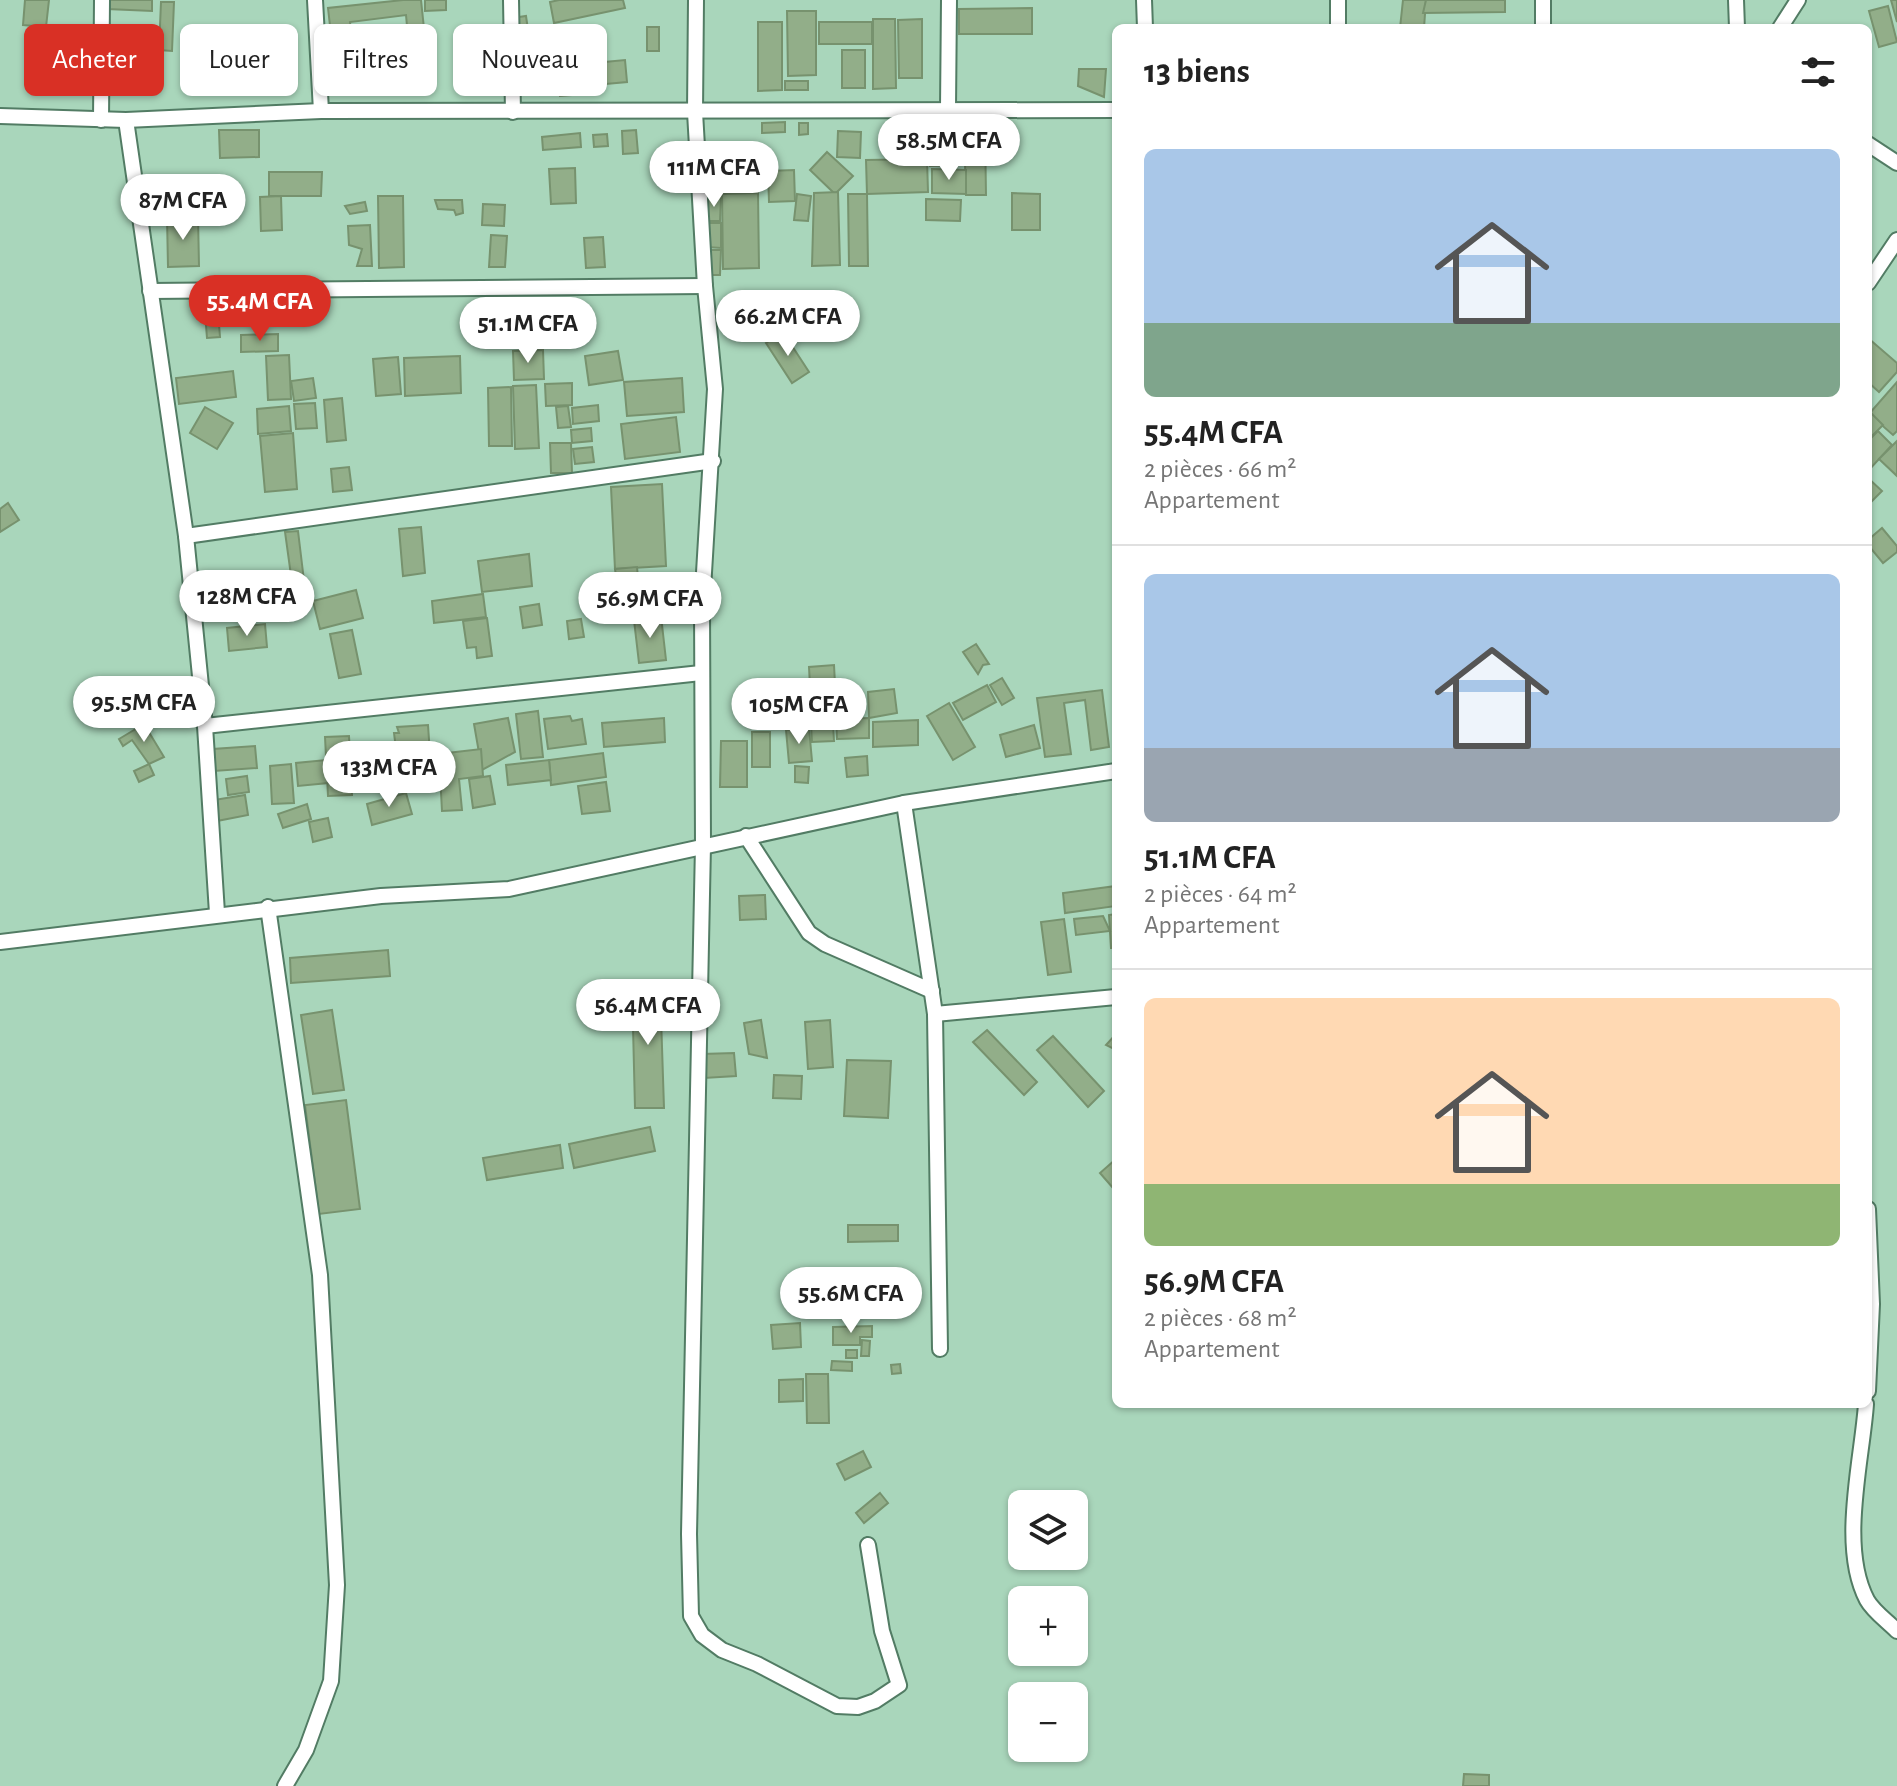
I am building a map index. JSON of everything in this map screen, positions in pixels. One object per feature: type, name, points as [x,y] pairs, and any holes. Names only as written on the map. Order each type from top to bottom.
[{"type":"street","points":[[101,120],[102,0]]},
{"type":"street","points":[[315,0],[321,111]]},
{"type":"street","points":[[511,0],[513,112]]},
{"type":"street","points":[[696,0],[695,112],[705,286],[715,389],[702,606],[703,845],[689,1518],[691,1616],[702,1635],[722,1650],[757,1664],[837,1706],[858,1707],[875,1701],[899,1685],[882,1631],[868,1545]]},
{"type":"street","points":[[948,108],[949,0]]},
{"type":"street","points":[[1144,0],[1145,24]]},
{"type":"street","points":[[1338,0],[1338,24]]},
{"type":"street","points":[[1543,0],[1543,24]]},
{"type":"street","points":[[1736,0],[1737,24]]},
{"type":"street","points":[[1783,24],[1798,0]]},
{"type":"street","points":[[0,116],[126,120],[321,111],[1112,110]]},
{"type":"street","points":[[126,120],[186,536],[205,726],[217,913]]},
{"type":"street","points":[[1872,147],[1897,163]]},
{"type":"street","points":[[1872,277],[1897,240]]},
{"type":"street","points":[[150,291],[705,286]]},
{"type":"street","points":[[186,536],[713,461]]},
{"type":"street","points":[[205,726],[701,673]]},
{"type":"street","points":[[0,942],[268,907],[381,896],[509,889],[904,803],[1112,772]]},
{"type":"street","points":[[904,803],[935,1014],[940,1349]]},
{"type":"street","points":[[746,836],[809,933],[825,944],[932,991]]},
{"type":"street","points":[[268,907],[320,1275],[337,1585],[331,1681],[306,1750],[285,1786]]},
{"type":"street","points":[[935,1014],[1112,997]]},
{"type":"street","points":[[1866,1408],[1854,1523],[1857,1578],[1869,1603],[1897,1631]]},
{"type":"building","points":[[25,0],[49,0],[46,24],[23,25]]},
{"type":"building","points":[[107,0],[152,0],[152,11],[107,9]]},
{"type":"building","points":[[421,0],[424,24],[407,24],[406,15],[330,24],[328,8]]},
{"type":"building","points":[[425,0],[446,0],[446,10],[425,11]]},
{"type":"building","points":[[623,0],[625,8],[554,23],[550,2]]},
{"type":"building","points":[[1403,0],[1426,0],[1424,24],[1400,24]]},
{"type":"building","points":[[1426,0],[1505,0],[1505,12],[1423,13]]},
{"type":"building","points":[[1891,0],[1897,0],[1897,22]]},
{"type":"building","points":[[161,2],[174,2],[172,51],[164,50],[164,24],[160,24]]},
{"type":"building","points":[[1888,6],[1897,42],[1879,47],[1869,11]]},
{"type":"building","points":[[1032,8],[1032,34],[959,34],[959,9]]},
{"type":"building","points":[[787,11],[816,11],[816,75],[788,76]]},
{"type":"building","points":[[526,16],[527,24],[513,24],[512,18]]},
{"type":"building","points":[[873,19],[895,19],[896,88],[873,89]]},
{"type":"building","points":[[922,19],[922,78],[899,78],[898,20]]},
{"type":"building","points":[[758,22],[782,22],[782,90],[758,91]]},
{"type":"building","points":[[819,22],[872,22],[872,44],[819,44]]},
{"type":"building","points":[[647,27],[659,27],[659,51],[647,51]]},
{"type":"building","points":[[842,50],[865,50],[865,88],[842,88]]},
{"type":"building","points":[[625,60],[627,82],[607,84],[607,62]]},
{"type":"building","points":[[1079,69],[1106,69],[1104,97],[1078,86]]},
{"type":"building","points":[[785,81],[808,81],[808,90],[785,90]]},
{"type":"building","points":[[785,122],[785,132],[762,133],[762,123]]},
{"type":"building","points":[[799,123],[808,123],[808,134],[799,135]]},
{"type":"building","points":[[930,123],[953,123],[953,165],[930,166]]},
{"type":"building","points":[[957,129],[985,129],[986,195],[966,195],[965,164],[958,164]]},
{"type":"building","points":[[219,130],[259,130],[259,157],[220,158]]},
{"type":"building","points":[[636,130],[638,153],[623,154],[622,131]]},
{"type":"building","points":[[838,131],[861,132],[860,158],[837,157]]},
{"type":"building","points":[[580,133],[581,147],[543,150],[542,137]]},
{"type":"building","points":[[607,134],[608,146],[594,147],[593,135]]},
{"type":"building","points":[[827,152],[853,176],[835,194],[810,170]]},
{"type":"building","points":[[927,159],[928,192],[867,194],[866,160]]},
{"type":"building","points":[[575,168],[576,203],[551,204],[549,169]]},
{"type":"building","points":[[932,169],[966,170],[966,194],[932,193]]},
{"type":"building","points":[[794,170],[795,201],[769,202],[768,171]]},
{"type":"building","points":[[269,172],[322,172],[321,196],[269,196]]},
{"type":"building","points":[[838,192],[840,265],[812,266],[814,193]]},
{"type":"building","points":[[758,193],[759,268],[723,269],[722,194]]},
{"type":"building","points":[[1012,193],[1040,194],[1040,230],[1012,230]]},
{"type":"building","points":[[797,194],[811,196],[808,221],[794,220]]},
{"type":"building","points":[[848,194],[867,194],[868,266],[849,266]]},
{"type":"building","points":[[281,196],[282,230],[261,231],[260,197]]},
{"type":"building","points":[[378,196],[403,196],[404,267],[379,268]]},
{"type":"building","points":[[707,197],[721,197],[720,221],[707,221]]},
{"type":"building","points":[[926,199],[961,200],[960,221],[926,220]]},
{"type":"building","points":[[435,200],[462,200],[463,213],[456,215],[454,210],[438,209]]},
{"type":"building","points":[[365,202],[367,211],[350,214],[345,206]]},
{"type":"building","points":[[483,204],[505,205],[504,226],[482,225]]},
{"type":"building","points":[[198,216],[199,266],[168,267],[167,217]]},
{"type":"building","points":[[706,223],[721,223],[721,248],[706,247]]},
{"type":"building","points":[[370,225],[372,266],[357,266],[362,249],[349,245],[348,226]]},
{"type":"building","points":[[491,235],[507,236],[505,267],[489,267]]},
{"type":"building","points":[[603,237],[605,267],[586,268],[584,238]]},
{"type":"building","points":[[706,250],[721,250],[720,275],[706,275]]},
{"type":"building","points":[[218,312],[220,337],[207,338],[205,313]]},
{"type":"building","points":[[783,332],[809,372],[792,383],[766,343]]},
{"type":"building","points":[[278,334],[278,351],[241,352],[241,335]]},
{"type":"building","points":[[1872,341],[1897,363],[1897,372],[1879,392],[1872,386]]},
{"type":"building","points":[[543,350],[544,379],[514,380],[513,351]]},
{"type":"building","points":[[618,351],[623,380],[589,385],[585,356]]},
{"type":"building","points":[[289,355],[291,399],[268,400],[266,356]]},
{"type":"building","points":[[460,356],[461,393],[405,396],[404,358]]},
{"type":"building","points":[[398,357],[401,394],[376,396],[373,359]]},
{"type":"building","points":[[233,371],[236,397],[179,404],[176,378]]},
{"type":"building","points":[[313,378],[316,398],[294,401],[291,381]]},
{"type":"building","points":[[682,378],[684,412],[627,416],[624,382]]},
{"type":"building","points":[[1897,382],[1897,431],[1893,435],[1872,417],[1872,411]]},
{"type":"building","points":[[572,383],[572,405],[546,406],[545,384]]},
{"type":"building","points":[[536,385],[539,448],[515,449],[513,386]]},
{"type":"building","points":[[511,387],[512,446],[489,446],[488,388]]},
{"type":"building","points":[[342,398],[346,440],[327,442],[324,400]]},
{"type":"building","points":[[315,403],[317,428],[296,429],[294,404]]},
{"type":"building","points":[[598,405],[599,421],[573,424],[572,408]]},
{"type":"building","points":[[289,406],[291,431],[258,434],[257,409]]},
{"type":"building","points":[[568,406],[571,427],[558,428],[556,407]]},
{"type":"building","points":[[205,407],[233,423],[217,449],[190,433]]},
{"type":"building","points":[[1872,414],[1883,425],[1872,436]]},
{"type":"building","points":[[676,417],[680,452],[625,459],[621,424]]},
{"type":"building","points":[[591,428],[592,441],[572,443],[571,430]]},
{"type":"building","points":[[1878,431],[1892,445],[1872,467],[1872,437]]},
{"type":"building","points":[[293,433],[297,489],[265,492],[260,436]]},
{"type":"building","points":[[1897,441],[1897,476],[1879,459]]},
{"type":"building","points":[[550,443],[571,443],[572,473],[551,473]]},
{"type":"building","points":[[592,447],[594,462],[575,464],[573,449]]},
{"type":"building","points":[[349,467],[352,490],[333,492],[331,469]]},
{"type":"building","points":[[1872,482],[1882,491],[1872,501]]},
{"type":"building","points":[[662,484],[666,566],[615,569],[611,487]]},
{"type":"building","points":[[8,503],[19,520],[0,532],[0,509]]},
{"type":"building","points":[[421,527],[425,573],[403,576],[399,529]]},
{"type":"building","points":[[1882,528],[1897,546],[1897,552],[1883,563],[1872,550],[1872,537]]},
{"type":"building","points":[[298,531],[305,589],[293,590],[285,532]]},
{"type":"building","points":[[529,554],[532,586],[482,592],[478,561]]},
{"type":"building","points":[[637,567],[639,589],[618,592],[615,569]]},
{"type":"building","points":[[275,588],[280,611],[245,619],[239,596]]},
{"type":"building","points":[[356,590],[363,618],[320,629],[313,601]]},
{"type":"building","points":[[483,594],[486,617],[434,623],[432,601]]},
{"type":"building","points":[[539,604],[542,625],[523,628],[520,607]]},
{"type":"building","points":[[661,616],[666,660],[639,663],[634,620]]},
{"type":"building","points":[[487,618],[492,656],[477,658],[476,647],[467,648],[463,621]]},
{"type":"building","points":[[581,619],[584,637],[569,639],[567,621]]},
{"type":"building","points":[[265,624],[267,647],[229,651],[227,628]]},
{"type":"building","points":[[352,630],[361,674],[339,678],[330,634]]},
{"type":"building","points":[[976,644],[989,664],[983,665],[978,674],[963,652]]},
{"type":"building","points":[[834,665],[835,684],[810,686],[809,667]]},
{"type":"building","points":[[1002,678],[1014,698],[1002,705],[990,685]]},
{"type":"building","points":[[987,685],[996,702],[963,720],[953,703]]},
{"type":"building","points":[[894,689],[897,713],[869,718],[868,692]]},
{"type":"building","points":[[1102,690],[1109,747],[1091,750],[1085,700],[1064,703],[1071,754],[1045,757],[1037,698]]},
{"type":"building","points":[[949,703],[975,747],[953,760],[927,716]]},
{"type":"building","points":[[538,711],[543,757],[521,759],[516,714]]},
{"type":"building","points":[[570,716],[572,721],[582,719],[586,744],[548,749],[544,719]]},
{"type":"building","points":[[508,718],[515,752],[482,770],[474,724]]},
{"type":"building","points":[[664,718],[665,742],[604,747],[602,723]]},
{"type":"building","points":[[869,718],[869,738],[837,739],[836,719]]},
{"type":"building","points":[[918,720],[918,745],[873,747],[873,722]]},
{"type":"building","points":[[144,724],[164,757],[149,764],[132,740],[123,746],[119,739]]},
{"type":"building","points":[[833,724],[834,741],[812,742],[811,725]]},
{"type":"building","points":[[428,725],[431,769],[410,770],[403,748],[396,749],[394,733],[399,733],[397,727]]},
{"type":"building","points":[[1034,725],[1040,748],[1006,757],[1000,735]]},
{"type":"building","points":[[809,728],[812,761],[789,763],[786,730]]},
{"type":"building","points":[[752,732],[770,732],[770,767],[752,767]]},
{"type":"building","points":[[349,736],[352,795],[328,796],[325,737]]},
{"type":"building","points":[[721,741],[747,741],[747,787],[720,787]]},
{"type":"building","points":[[255,746],[257,768],[214,771],[213,749]]},
{"type":"building","points":[[481,749],[483,776],[459,779],[462,810],[442,811],[439,754]]},
{"type":"building","points":[[603,753],[606,777],[551,785],[549,760]]},
{"type":"building","points":[[867,756],[868,775],[847,777],[845,758]]},
{"type":"building","points":[[326,760],[328,783],[298,786],[296,763]]},
{"type":"building","points":[[549,760],[551,780],[508,785],[506,765]]},
{"type":"building","points":[[149,764],[154,775],[139,782],[134,771]]},
{"type":"building","points":[[291,764],[294,803],[272,804],[270,766]]},
{"type":"building","points":[[400,766],[410,785],[388,796],[378,777]]},
{"type":"building","points":[[795,766],[809,767],[808,783],[795,782]]},
{"type":"building","points":[[247,776],[249,792],[228,795],[226,779]]},
{"type":"building","points":[[490,776],[495,804],[473,808],[469,779]]},
{"type":"building","points":[[606,782],[610,811],[582,814],[578,786]]},
{"type":"building","points":[[406,793],[412,814],[372,825],[367,804]]},
{"type":"building","points":[[245,795],[248,815],[217,821],[214,800]]},
{"type":"building","points":[[307,804],[311,819],[283,828],[278,814]]},
{"type":"building","points":[[328,818],[332,837],[313,842],[309,822]]},
{"type":"building","points":[[1112,887],[1112,907],[1065,913],[1063,893]]},
{"type":"building","points":[[765,895],[766,919],[740,920],[739,896]]},
{"type":"building","points":[[1109,915],[1112,915],[1112,948],[1111,948]]},
{"type":"building","points":[[1103,916],[1110,931],[1076,935],[1074,919]]},
{"type":"building","points":[[1064,919],[1071,972],[1048,975],[1041,922]]},
{"type":"building","points":[[388,950],[390,976],[291,983],[290,958]]},
{"type":"building","points":[[632,986],[660,986],[664,1108],[635,1108]]},
{"type":"building","points":[[332,1010],[344,1090],[313,1094],[301,1015]]},
{"type":"building","points":[[761,1020],[767,1058],[749,1054],[744,1023]]},
{"type":"building","points":[[830,1020],[833,1067],[808,1069],[805,1022]]},
{"type":"building","points":[[987,1030],[1037,1082],[1024,1095],[973,1042]]},
{"type":"building","points":[[1053,1036],[1104,1091],[1088,1107],[1037,1050]]},
{"type":"building","points":[[734,1053],[736,1076],[704,1078],[702,1054]]},
{"type":"building","points":[[847,1060],[891,1061],[888,1118],[844,1116]]},
{"type":"building","points":[[774,1075],[802,1076],[801,1099],[773,1098]]},
{"type":"building","points":[[346,1100],[360,1209],[319,1214],[305,1105]]},
{"type":"building","points":[[650,1127],[655,1151],[574,1168],[569,1144]]},
{"type":"building","points":[[560,1145],[563,1168],[487,1180],[483,1158]]},
{"type":"building","points":[[1112,1162],[1112,1187],[1100,1173]]},
{"type":"building","points":[[848,1225],[898,1225],[898,1241],[848,1242]]},
{"type":"building","points":[[800,1323],[801,1347],[773,1349],[771,1325]]},
{"type":"building","points":[[872,1326],[872,1337],[860,1337],[860,1345],[833,1345],[833,1327]]},
{"type":"building","points":[[862,1340],[870,1341],[869,1356],[861,1356]]},
{"type":"building","points":[[846,1350],[857,1350],[857,1358],[846,1358]]},
{"type":"building","points":[[832,1361],[852,1362],[852,1371],[831,1370]]},
{"type":"building","points":[[900,1364],[901,1373],[892,1374],[891,1365]]},
{"type":"building","points":[[806,1374],[828,1374],[829,1423],[807,1423]]},
{"type":"building","points":[[803,1379],[803,1401],[779,1402],[779,1380]]},
{"type":"building","points":[[863,1451],[871,1467],[845,1480],[837,1464]]},
{"type":"building","points":[[880,1493],[888,1503],[864,1523],[856,1513]]},
{"type":"building","points":[[1464,1774],[1489,1775],[1489,1786],[1463,1786]]}]
